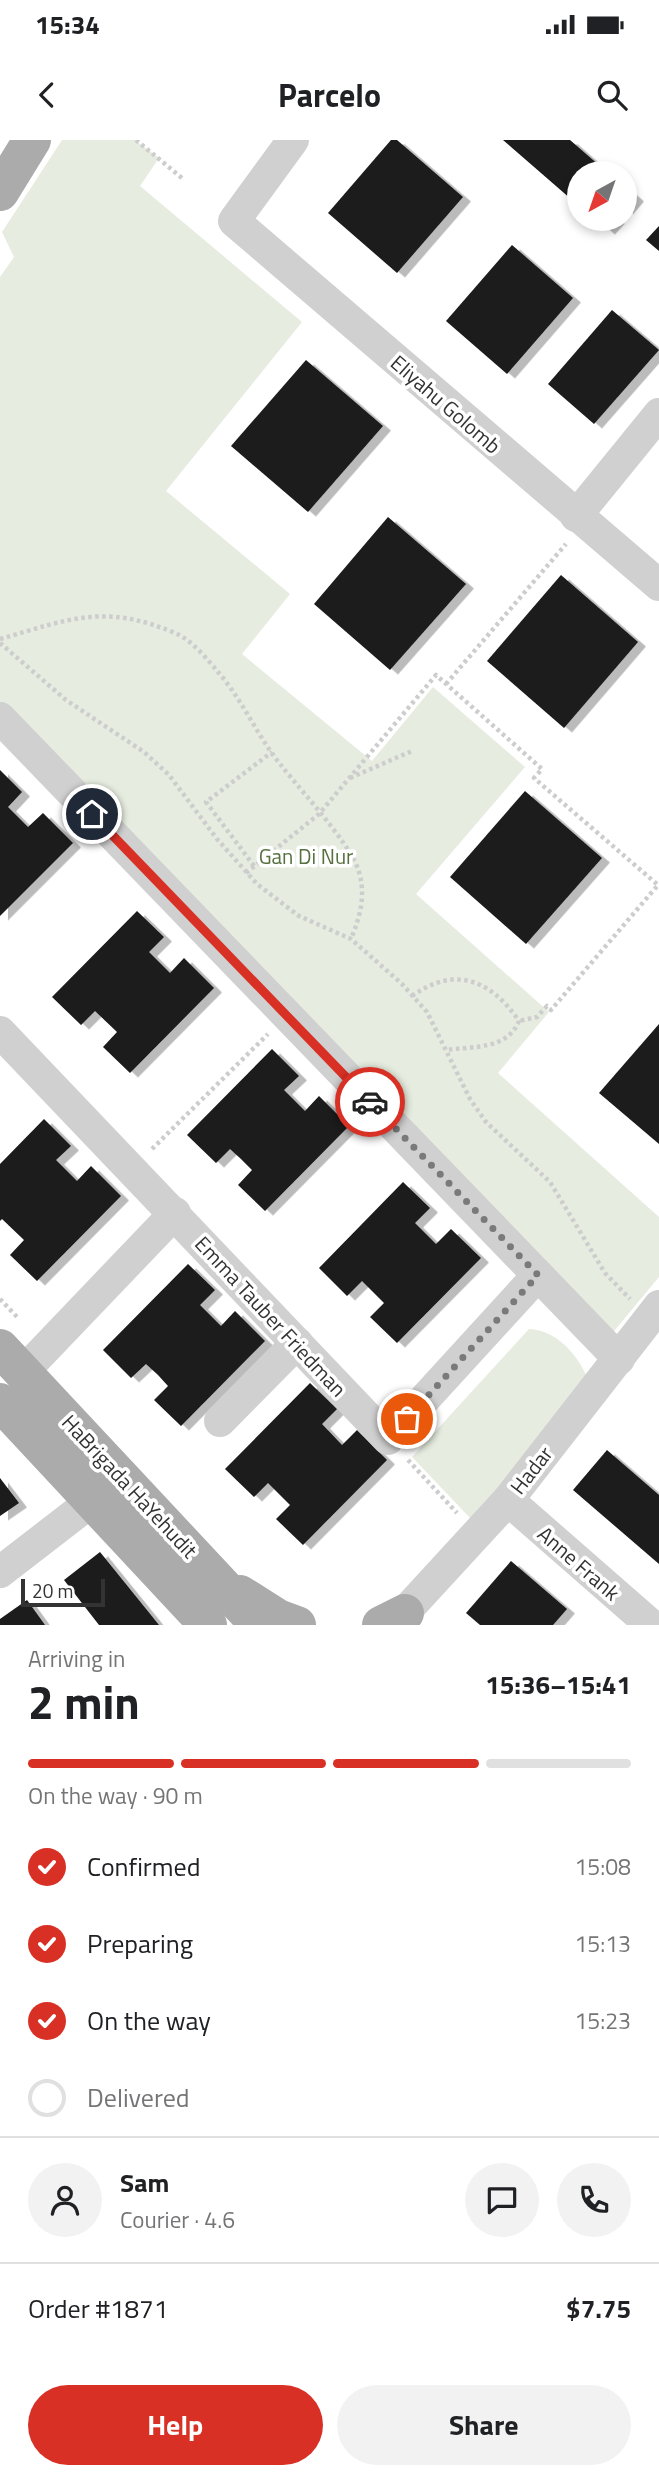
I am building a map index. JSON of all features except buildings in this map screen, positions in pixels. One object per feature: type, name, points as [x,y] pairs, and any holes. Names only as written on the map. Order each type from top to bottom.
[{"type":"main road","points":[[0,192],[32,140]]},
{"type":"main road","name":"HaBrigada HaYehudit","points":[[12,1360],[259,1625]]},
{"type":"main road","name":"HaBrigada HaYehudit","points":[[0,1402],[208,1625]]},
{"type":"main road","points":[[203,1564],[242,1596],[278,1618],[297,1625]]},
{"type":"street","name":"Eliyahu Golomb","points":[[293,140],[234,221],[659,585]]},
{"type":"street","points":[[580,519],[659,414]]},
{"type":"street","points":[[0,718],[619,1359]]},
{"type":"street","name":"Emma Tauber Friedman","points":[[0,1032],[388,1439]]},
{"type":"street","points":[[12,1360],[175,1213]]},
{"type":"street","points":[[388,1439],[538,1275]]},
{"type":"street","name":"Hadar","points":[[393,1621],[478,1536],[654,1312]]},
{"type":"street","points":[[220,1421],[298,1343]]},
{"type":"street","name":"Anne Frank","points":[[508,1500],[651,1625]]},
{"type":"street","points":[[0,1572],[92,1501]]},
{"type":"path","points":[[136,140],[182,178]]},
{"type":"path","points":[[446,684],[580,519]]},
{"type":"path","points":[[351,939],[361,911],[359,874],[355,862],[272,752],[220,674],[178,634],[129,617],[82,615],[0,641],[66,701],[144,752],[161,767],[246,873],[299,916],[351,939],[376,958],[426,1012],[470,1099],[486,1122],[550,1182],[605,1273],[654,1312]]},
{"type":"path","points":[[0,652],[9,652]]},
{"type":"path","points":[[246,873],[319,814],[436,675],[542,769],[534,778],[658,885],[551,1010],[547,1006],[537,1017],[519,1021]]},
{"type":"path","points":[[349,778],[412,751]]},
{"type":"path","points":[[254,866],[206,802],[272,752]]},
{"type":"path","points":[[412,996],[437,982],[456,978],[496,993],[519,1021]]},
{"type":"path","points":[[132,1169],[286,1015]]},
{"type":"path","points":[[446,1050],[504,1041],[514,1034],[519,1021]]},
{"type":"path","points":[[388,1439],[478,1536]]},
{"type":"green space","name":"Gan Di Nur","points":[[62,140],[135,140],[159,158],[140,186],[302,322],[166,491],[290,594],[242,654],[372,761],[433,687],[525,767],[416,894],[549,1012],[498,1073],[659,1217],[659,1277],[609,1337],[0,702],[0,277],[14,257],[2,232]]},
{"type":"green space","points":[[529,1329],[539,1330],[557,1339],[578,1360],[587,1377],[472,1520],[412,1457]]},
{"type":"way so far","points":[[370,1102],[538,1275],[407,1419]]},
{"type":"route","points":[[92,814],[370,1102]]}]
